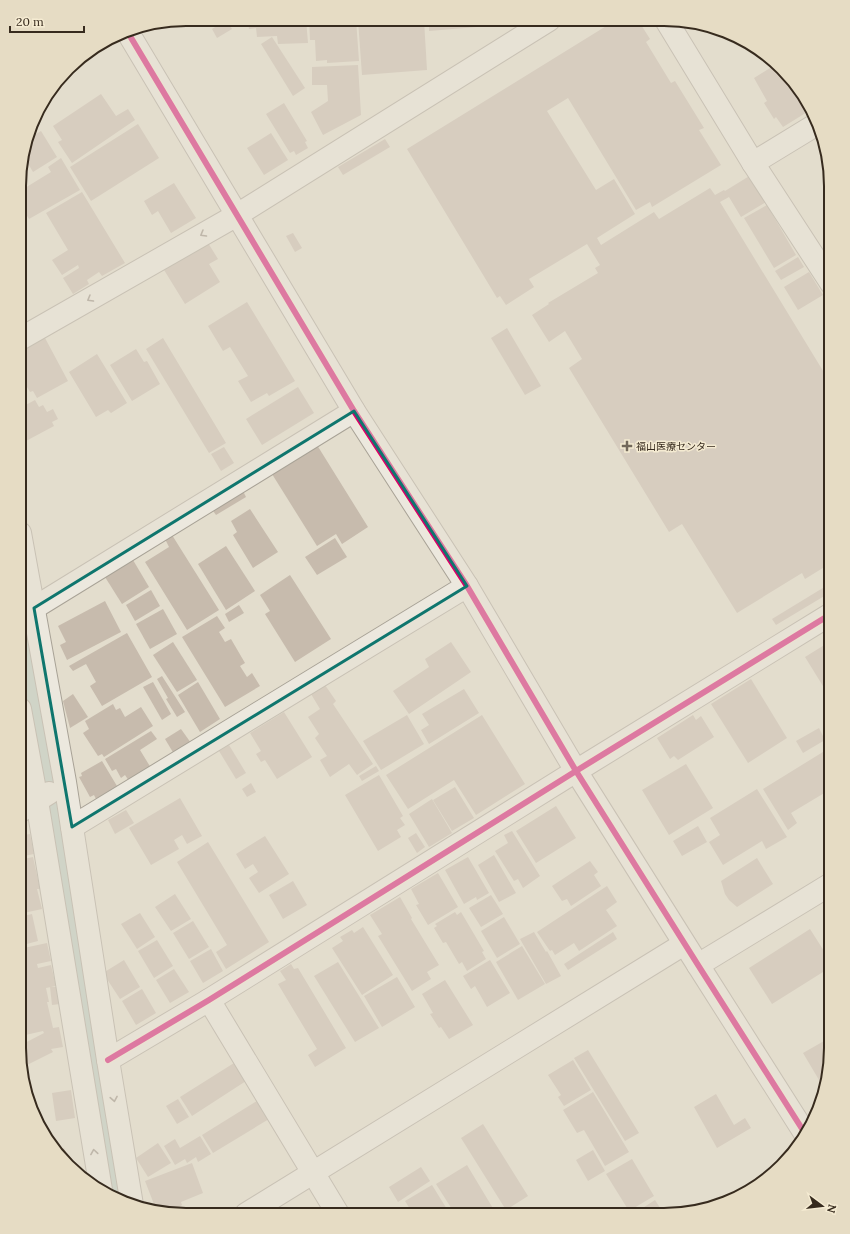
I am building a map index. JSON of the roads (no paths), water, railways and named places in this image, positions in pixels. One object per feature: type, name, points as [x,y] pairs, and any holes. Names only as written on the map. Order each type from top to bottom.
[{"type":"street","points":[[26,336],[237,215],[538,26]]},
{"type":"street","points":[[670,26],[753,163],[824,272]]},
{"type":"street","points":[[130,36],[354,411],[467,586],[576,771],[802,1129]]},
{"type":"street","points":[[753,163],[813,127]]},
{"type":"street","points":[[34,608],[354,411]]},
{"type":"street","points":[[26,565],[34,608],[44,796],[82,1079],[100,1183]]},
{"type":"street","points":[[72,827],[467,586]]},
{"type":"street","points":[[108,1060],[209,1000],[824,618]]},
{"type":"street","points":[[26,731],[44,796],[72,827],[131,1199]]},
{"type":"street","points":[[698,966],[824,888]]},
{"type":"street","points":[[255,1208],[684,944]]},
{"type":"street","points":[[209,1000],[334,1208]]},
{"type":"waterway","points":[[26,660],[46,771],[115,1192]]},
{"type":"place","name":"福山医療センター","points":[[627,446]]}]
